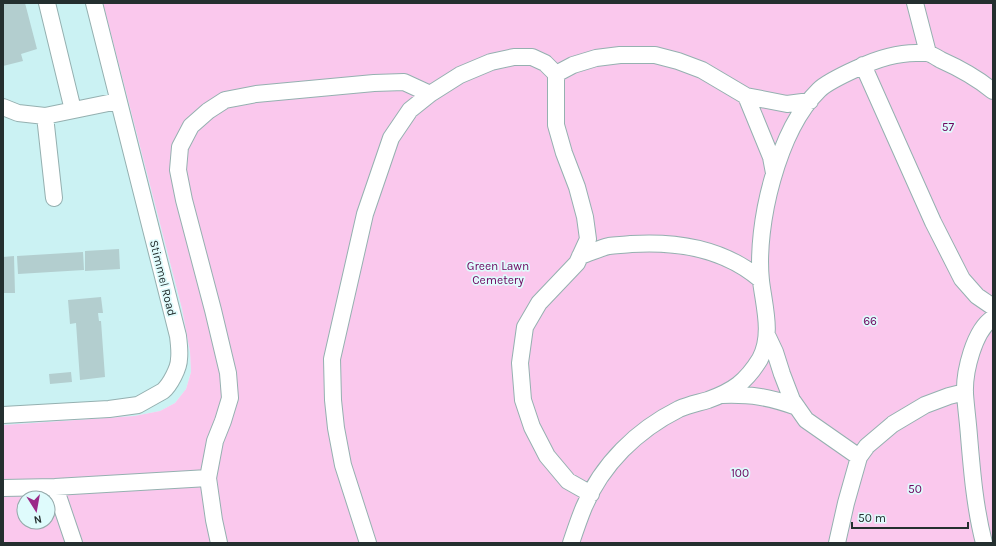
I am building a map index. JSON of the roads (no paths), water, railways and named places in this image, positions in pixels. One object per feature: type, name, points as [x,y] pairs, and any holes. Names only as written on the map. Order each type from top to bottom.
[{"type":"street","points":[[47,3],[73,110]]},
{"type":"street","name":"Stimmel Road","points":[[3,415],[109,409],[138,405],[167,388],[180,361],[178,336],[94,3]]},
{"type":"street","points":[[915,3],[928,53]]},
{"type":"street","points":[[571,543],[584,506],[604,471],[629,443],[652,424],[681,408],[733,389],[748,376],[761,357],[767,335],[761,280],[761,248],[767,205],[774,173],[785,142],[800,114],[820,89],[874,60],[900,53],[928,53],[959,68],[993,90]]},
{"type":"street","points":[[556,74],[573,65],[596,58],[620,55],[655,55],[678,61],[702,70],[746,96],[787,104],[810,101]]},
{"type":"street","points":[[368,543],[343,465],[336,428],[333,400],[332,359],[365,214],[391,138],[410,110],[430,94],[460,75],[491,62],[514,57],[532,57],[545,63],[556,74],[556,125],[564,153],[577,187],[585,217],[588,239],[577,263],[539,304],[526,327],[520,363],[523,400],[532,427],[547,456],[568,481],[591,494]]},
{"type":"street","points":[[863,66],[933,222],[962,279],[977,296],[993,307]]},
{"type":"street","points":[[219,543],[208,478],[215,441],[230,398],[228,373],[184,200],[178,170],[180,147],[191,126],[208,111],[225,100],[256,94],[374,83],[404,82],[430,94]]},
{"type":"street","points":[[746,96],[771,157],[774,173]]},
{"type":"street","points":[[3,107],[18,113],[45,116],[118,101]]},
{"type":"street","points":[[45,116],[54,198]]},
{"type":"street","points":[[580,256],[609,246],[649,243],[687,246],[708,251],[736,263],[749,269],[761,280]]},
{"type":"street","points":[[984,543],[976,508],[965,392],[969,357],[976,339],[988,321],[993,318]]},
{"type":"street","points":[[767,335],[775,352],[792,400],[806,420],[859,457]]},
{"type":"street","points":[[837,543],[859,457],[867,446],[893,424],[925,405],[965,392]]},
{"type":"street","points":[[720,395],[745,394],[766,398],[797,407]]},
{"type":"street","points":[[3,488],[55,487],[208,478]]},
{"type":"street","points":[[55,487],[74,543]]},
{"type":"park label","name":"57","points":[[948,127]]},
{"type":"park label","name":"Green Lawn Cemetery","points":[[498,273]]},
{"type":"park label","name":"66","points":[[870,321]]},
{"type":"park label","name":"100","points":[[740,473]]},
{"type":"park label","name":"50","points":[[915,489]]}]
